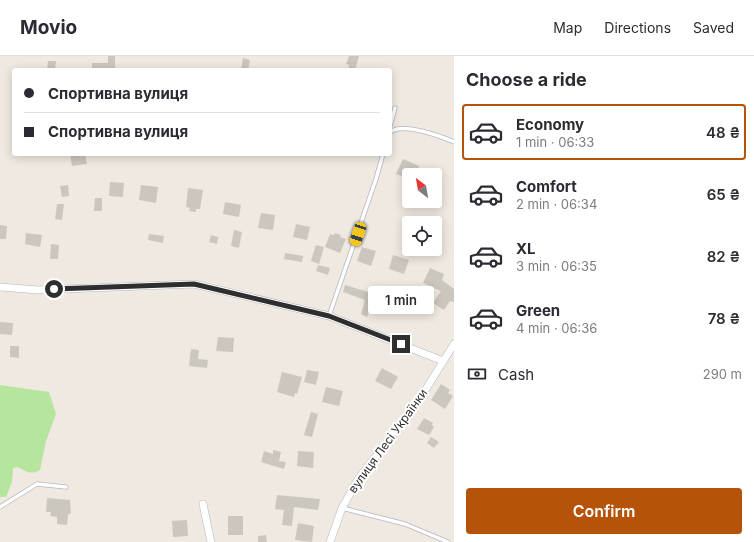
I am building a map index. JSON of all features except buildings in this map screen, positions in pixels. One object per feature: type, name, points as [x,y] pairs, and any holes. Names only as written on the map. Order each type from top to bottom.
[{"type":"street","points":[[0,287],[38,290],[194,284],[329,316],[443,361]]},
{"type":"street","name":"вулиця Лесі Українки","points":[[330,542],[342,508],[359,478],[416,406],[454,344]]},
{"type":"street","points":[[203,504],[211,542]]},
{"type":"lane","points":[[392,119],[395,108]]},
{"type":"lane","points":[[392,131],[398,128],[406,128],[421,131],[454,142]]},
{"type":"lane","points":[[329,316],[382,156]]},
{"type":"lane","points":[[0,507],[37,484],[66,487]]},
{"type":"lane","points":[[342,508],[405,524],[448,542]]},
{"type":"green space","points":[[0,385],[49,392],[56,414],[46,441],[40,470],[31,473],[18,467],[13,468],[12,482],[6,497],[0,497]]},
{"type":"route","points":[[54,289],[194,284],[329,316],[401,344]]}]
